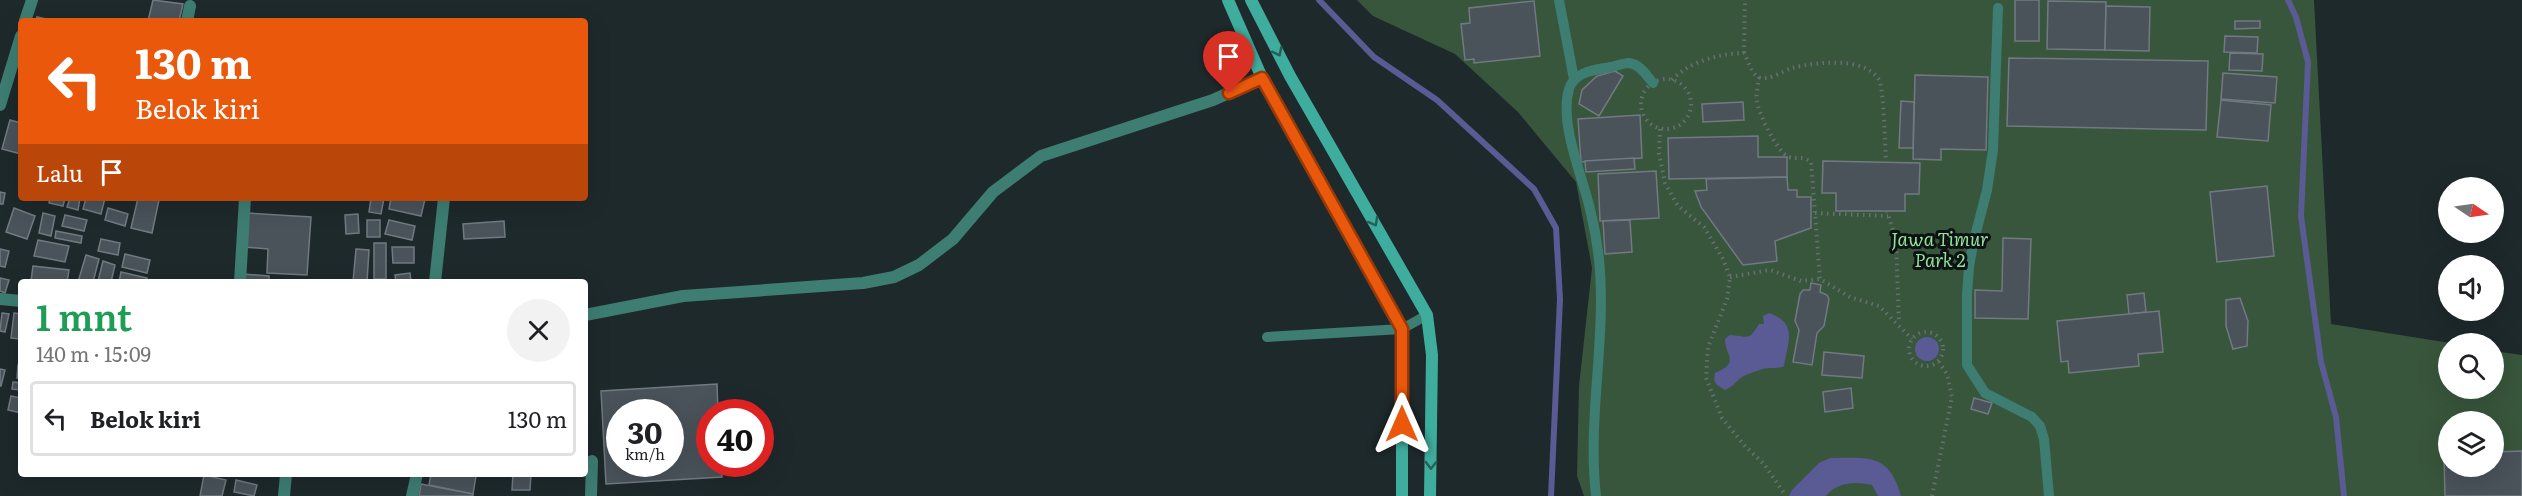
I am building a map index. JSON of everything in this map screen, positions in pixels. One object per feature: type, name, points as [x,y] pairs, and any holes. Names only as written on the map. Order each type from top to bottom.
[{"type":"street","points":[[27,18],[32,0]]},
{"type":"street","points":[[1228,0],[1262,78],[1402,329],[1402,496]]},
{"type":"street","points":[[1251,0],[1290,76],[1427,315],[1432,355],[1430,496]]},
{"type":"street","points":[[188,18],[190,6]]},
{"type":"street","points":[[0,105],[18,46]]},
{"type":"street","points":[[588,314],[683,296],[863,283],[894,277],[919,266],[953,239],[993,192],[1041,156],[1213,100],[1262,78]]},
{"type":"street","points":[[240,279],[245,201]]},
{"type":"street","points":[[435,279],[444,201]]},
{"type":"street","points":[[0,299],[18,301]]},
{"type":"street","points":[[591,496],[592,461]]},
{"type":"street","points":[[284,496],[286,477]]},
{"type":"street","points":[[412,496],[416,477]]},
{"type":"lane","points":[[1559,0],[1574,79]]},
{"type":"lane","points":[[1998,8],[1992,150],[1987,190],[1969,267],[1966,365],[1985,393],[2032,417],[2040,426],[2044,439],[2049,496]]},
{"type":"lane","points":[[1596,496],[1593,430],[1599,361],[1601,293],[1599,258],[1590,211],[1570,135],[1567,108],[1569,90],[1574,79],[1584,72],[1629,63],[1641,67],[1653,82]]},
{"type":"lane","points":[[1267,337],[1402,329],[1427,315]]},
{"type":"path","points":[[1746,0],[1744,53],[1759,78],[1767,78],[1792,68],[1836,62],[1868,67],[1880,81],[1886,162]]},
{"type":"path","points":[[1672,80],[1684,67],[1728,54],[1744,53]]},
{"type":"path","points":[[1759,78],[1757,100],[1761,117],[1782,151],[1789,157],[1804,157],[1811,162],[1820,279]]},
{"type":"path","points":[[1662,79],[1672,80],[1681,84],[1688,91],[1691,100],[1690,110],[1686,120],[1679,126],[1670,130],[1660,129],[1651,125],[1644,118],[1641,98],[1653,82],[1662,79]]},
{"type":"path","points":[[1660,129],[1659,153],[1665,183],[1678,206],[1704,227],[1723,259],[1730,277],[1727,299],[1708,347],[1706,378],[1722,418],[1744,445],[1764,464],[1786,496]]},
{"type":"path","points":[[1815,213],[1888,214],[1896,240],[1899,324]]},
{"type":"path","points":[[1730,277],[1770,270],[1801,280],[1820,279],[1850,297],[1879,306],[1912,339]]},
{"type":"path","points":[[1926,331],[1937,335],[1944,344],[1939,362],[1928,367],[1917,364],[1910,355],[1912,339],[1926,331]]},
{"type":"path","points":[[1932,496],[1952,397],[1947,374],[1939,362]]},
{"type":"green space","name":"Jawa Timur Park 2","points":[[1357,0],[2314,0],[2331,324],[2438,341],[2438,399],[2504,399],[2504,353],[2522,355],[2522,496],[1584,496],[1577,476],[1579,386],[1592,268],[1576,182],[1518,112],[1455,54],[1373,16]]},
{"type":"shaded area","points":[[1769,313],[1778,317],[1788,328],[1789,341],[1784,366],[1748,374],[1725,390],[1717,385],[1714,380],[1715,373],[1730,362],[1725,339],[1730,335],[1750,336],[1759,324],[1764,324],[1763,316]]},
{"type":"shaded area","points":[[1922,337],[1932,337],[1939,344],[1939,354],[1932,361],[1922,361],[1915,354],[1915,344]]},
{"type":"shaded area","points":[[1830,458],[1866,459],[1884,465],[1896,482],[1901,496],[1878,496],[1872,485],[1853,483],[1841,485],[1826,496],[1789,496],[1792,490],[1819,463]]},
{"type":"building","points":[[153,0],[183,4],[180,18],[149,18]]},
{"type":"building","points":[[2015,0],[2039,0],[2039,41],[2015,41]]},
{"type":"building","points":[[1534,1],[1540,56],[1474,63],[1474,59],[1465,60],[1461,24],[1470,23],[1469,8]]},
{"type":"building","points":[[2048,1],[2106,2],[2105,50],[2047,49]]},
{"type":"building","points":[[2106,6],[2150,7],[2149,51],[2105,50]]},
{"type":"building","points":[[2235,21],[2260,21],[2260,28],[2235,29]]},
{"type":"building","points":[[2225,36],[2258,37],[2257,53],[2224,52]]},
{"type":"building","points":[[2230,53],[2263,54],[2262,71],[2229,70]]},
{"type":"building","points":[[2009,58],[2208,61],[2206,130],[2007,126]]},
{"type":"building","points":[[1615,71],[1623,76],[1599,116],[1579,104],[1582,90],[1597,76]]},
{"type":"building","points":[[2223,73],[2277,77],[2275,103],[2221,99]]},
{"type":"building","points":[[1915,75],[1988,77],[1986,150],[1941,149],[1941,160],[1913,159]]},
{"type":"building","points":[[2221,100],[2271,105],[2268,141],[2217,137]]},
{"type":"building","points":[[1901,101],[1914,102],[1913,148],[1899,148]]},
{"type":"building","points":[[1743,102],[1744,120],[1703,122],[1702,104]]},
{"type":"building","points":[[1640,115],[1642,158],[1581,162],[1578,119]]},
{"type":"building","points":[[10,120],[18,122],[18,153],[2,149]]},
{"type":"building","points":[[1758,136],[1758,157],[1787,157],[1787,177],[1669,179],[1668,138]]},
{"type":"building","points":[[1634,158],[1635,169],[1586,172],[1585,161]]},
{"type":"building","points":[[1823,161],[1920,163],[1919,194],[1905,194],[1905,211],[1836,211],[1836,193],[1822,193]]},
{"type":"building","points":[[1656,171],[1659,218],[1600,221],[1598,174]]},
{"type":"building","points":[[1787,177],[1788,190],[1797,190],[1797,197],[1811,197],[1811,228],[1775,241],[1777,261],[1743,265],[1701,207],[1695,191],[1707,190],[1706,179]]},
{"type":"building","points":[[2267,186],[2274,256],[2217,262],[2210,192]]},
{"type":"building","points":[[0,192],[5,193],[3,204],[0,204]]},
{"type":"building","points":[[49,201],[64,201],[63,206],[49,203]]},
{"type":"building","points":[[69,201],[80,201],[78,210],[67,207]]},
{"type":"building","points":[[85,201],[104,201],[101,214],[83,209]]},
{"type":"building","points":[[137,201],[159,201],[152,233],[131,228]]},
{"type":"building","points":[[371,201],[383,201],[381,214],[369,212]]},
{"type":"building","points":[[390,201],[425,201],[421,216],[389,209]]},
{"type":"building","points":[[14,208],[35,216],[27,239],[6,232]]},
{"type":"building","points":[[108,208],[128,214],[125,226],[105,220]]},
{"type":"building","points":[[43,213],[55,216],[51,236],[39,233]]},
{"type":"building","points":[[246,213],[311,217],[307,275],[267,273],[268,249],[244,247]]},
{"type":"building","points":[[358,214],[359,233],[346,234],[345,215]]},
{"type":"building","points":[[65,215],[87,220],[84,231],[62,226]]},
{"type":"building","points":[[367,220],[380,220],[380,237],[367,237]]},
{"type":"building","points":[[389,220],[415,226],[412,240],[385,234]]},
{"type":"building","points":[[1630,220],[1632,252],[1605,254],[1603,221]]},
{"type":"building","points":[[504,221],[505,237],[464,239],[463,224]]},
{"type":"building","points":[[56,231],[82,236],[81,243],[55,238]]},
{"type":"building","points":[[2003,238],[2031,239],[2028,319],[1975,318],[1975,290],[2002,291]]},
{"type":"building","points":[[101,239],[120,243],[118,255],[98,251]]},
{"type":"building","points":[[38,240],[69,246],[65,262],[34,256]]},
{"type":"building","points":[[374,243],[386,243],[386,279],[374,279]]},
{"type":"building","points":[[392,247],[414,247],[414,263],[393,263]]},
{"type":"building","points":[[0,249],[9,251],[5,267],[0,266]]},
{"type":"building","points":[[356,249],[369,250],[367,279],[353,279]]},
{"type":"building","points":[[125,254],[150,260],[147,273],[122,267]]},
{"type":"building","points":[[86,255],[99,259],[94,279],[79,279]]},
{"type":"building","points":[[103,261],[115,265],[112,279],[98,279]]},
{"type":"building","points":[[33,266],[69,270],[68,279],[31,279]]},
{"type":"building","points":[[121,272],[147,278],[147,279],[120,279]]},
{"type":"building","points":[[410,273],[411,279],[396,279],[395,275]]},
{"type":"building","points":[[243,274],[269,276],[269,279],[243,279]]},
{"type":"building","points":[[0,278],[9,280],[5,293],[0,291]]},
{"type":"building","points":[[1811,283],[1821,285],[1820,292],[1827,295],[1829,299],[1824,326],[1817,333],[1812,365],[1793,362],[1799,330],[1795,321],[1800,294],[1803,290],[1810,290]]},
{"type":"building","points":[[2144,293],[2146,312],[2129,314],[2127,295]]},
{"type":"building","points":[[2240,298],[2248,321],[2247,346],[2233,349],[2226,326],[2226,300]]},
{"type":"building","points":[[2159,311],[2163,352],[2138,354],[2139,366],[2069,373],[2068,361],[2061,362],[2057,321]]},
{"type":"building","points":[[2,313],[9,314],[5,332],[0,331]]},
{"type":"building","points":[[14,313],[18,314],[18,339],[11,338]]},
{"type":"building","points":[[1824,352],[1864,356],[1862,378],[1822,375]]},
{"type":"building","points":[[0,369],[5,370],[1,386],[0,386]]},
{"type":"building","points":[[13,382],[18,383],[18,390],[12,389]]},
{"type":"building","points":[[717,384],[718,399],[696,399],[696,477],[722,477],[606,484],[601,391]]},
{"type":"building","points":[[1851,388],[1853,408],[1825,412],[1823,392]]},
{"type":"building","points":[[11,396],[18,397],[18,412],[8,410]]},
{"type":"building","points":[[1974,398],[1992,403],[1988,414],[1971,409]]},
{"type":"building","points":[[2522,451],[2522,496],[2445,496],[2445,477],[2504,477],[2504,452]]},
{"type":"building","points":[[204,477],[226,480],[222,496],[200,496]]},
{"type":"building","points":[[430,477],[476,477],[473,494],[429,485]]},
{"type":"building","points":[[513,477],[531,477],[530,490],[512,490]]},
{"type":"building","points":[[236,480],[257,485],[254,496],[234,492]]},
{"type":"building","points":[[421,484],[473,494],[473,496],[419,496]]},
{"type":"waterway","points":[[1319,0],[1374,57],[1437,100],[1534,189],[1556,228],[1560,299],[1551,496]]},
{"type":"waterway","points":[[2288,0],[2296,17],[2308,62],[2301,216],[2321,362],[2336,417],[2344,496]]},
{"type":"route","points":[[1229,93],[1262,78],[1402,329],[1402,424]]}]
